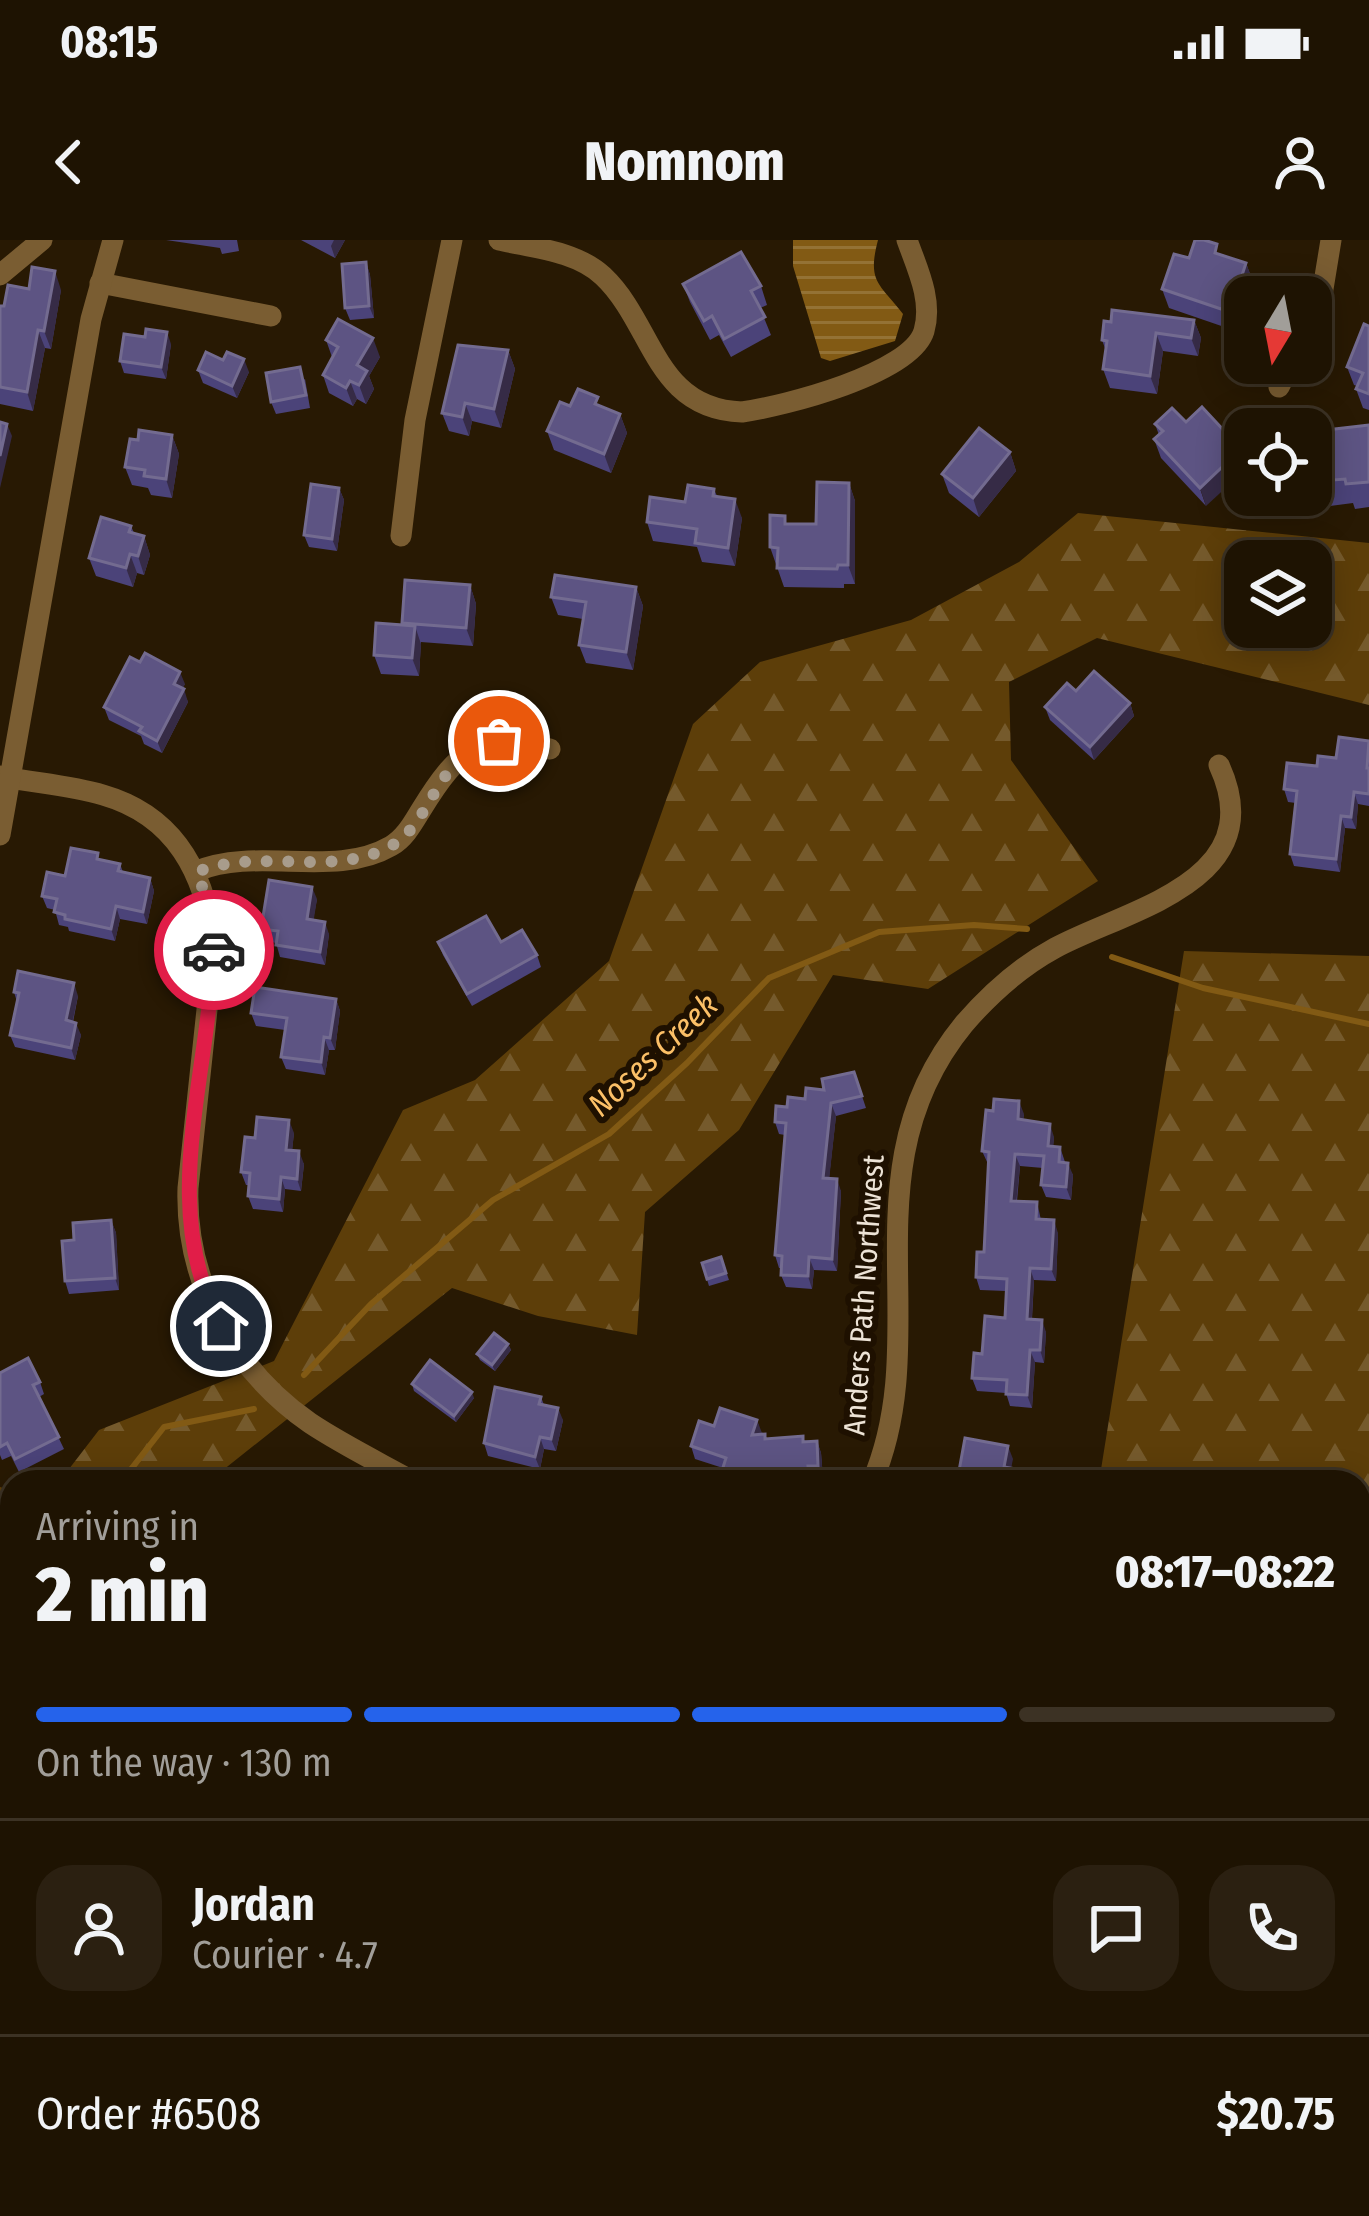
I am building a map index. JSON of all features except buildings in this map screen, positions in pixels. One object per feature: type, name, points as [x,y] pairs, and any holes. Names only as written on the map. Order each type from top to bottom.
[{"type":"street","points":[[0,274],[42,240]]},
{"type":"street","points":[[0,835],[5,777],[112,240]]},
{"type":"street","points":[[401,536],[416,420],[452,240]]},
{"type":"street","points":[[499,240],[572,257],[590,267],[616,292],[678,387],[693,400],[742,412],[882,371],[909,355],[924,333],[926,302],[907,240]]},
{"type":"street","points":[[1325,276],[1331,240]]},
{"type":"street","points":[[100,283],[271,316]]},
{"type":"street","points":[[197,872],[254,860],[339,860],[375,853],[400,839],[443,777],[474,749],[499,741],[550,749]]},
{"type":"street","name":"Anders Path Northwest","points":[[876,1470],[888,1434],[894,1391],[900,1172],[910,1127],[927,1084],[960,1030],[992,992],[1055,948],[1167,899],[1196,877],[1220,848],[1232,815],[1219,765]]},
{"type":"street","points":[[5,777],[99,794],[126,805],[160,829],[197,872],[214,944],[188,1188],[188,1226],[202,1286],[238,1351],[277,1396],[319,1429],[392,1470]]},
{"type":"green space","points":[[1078,513],[1369,543],[1369,705],[1097,638],[1009,682],[1011,760],[1098,881],[928,989],[833,975],[739,1130],[645,1212],[637,1335],[538,1316],[452,1288],[223,1470],[68,1470],[99,1430],[274,1361],[403,1110],[475,1080],[609,961],[693,724],[760,662],[911,620],[1019,562]]},
{"type":"green space","points":[[1184,951],[1369,956],[1369,1470],[1101,1470]]},
{"type":"shaded area","points":[[793,240],[878,240],[875,274],[903,314],[895,341],[830,361],[821,358],[793,266]]},
{"type":"waterway","name":"Noses Creek","points":[[304,1375],[371,1304],[493,1200],[609,1134],[687,1063],[769,978],[879,932],[974,925],[1027,929]]},
{"type":"waterway","name":"Noses Creek","points":[[1112,957],[1203,988],[1369,1024]]},
{"type":"waterway","name":"Noses Creek","points":[[130,1470],[164,1427],[254,1409]]},
{"type":"way so far","points":[[214,950],[208,904],[197,872],[254,860],[339,860],[391,847],[409,830],[452,767],[474,749],[499,741]]},
{"type":"route","points":[[214,950],[188,1226],[197,1274],[221,1326]]}]
